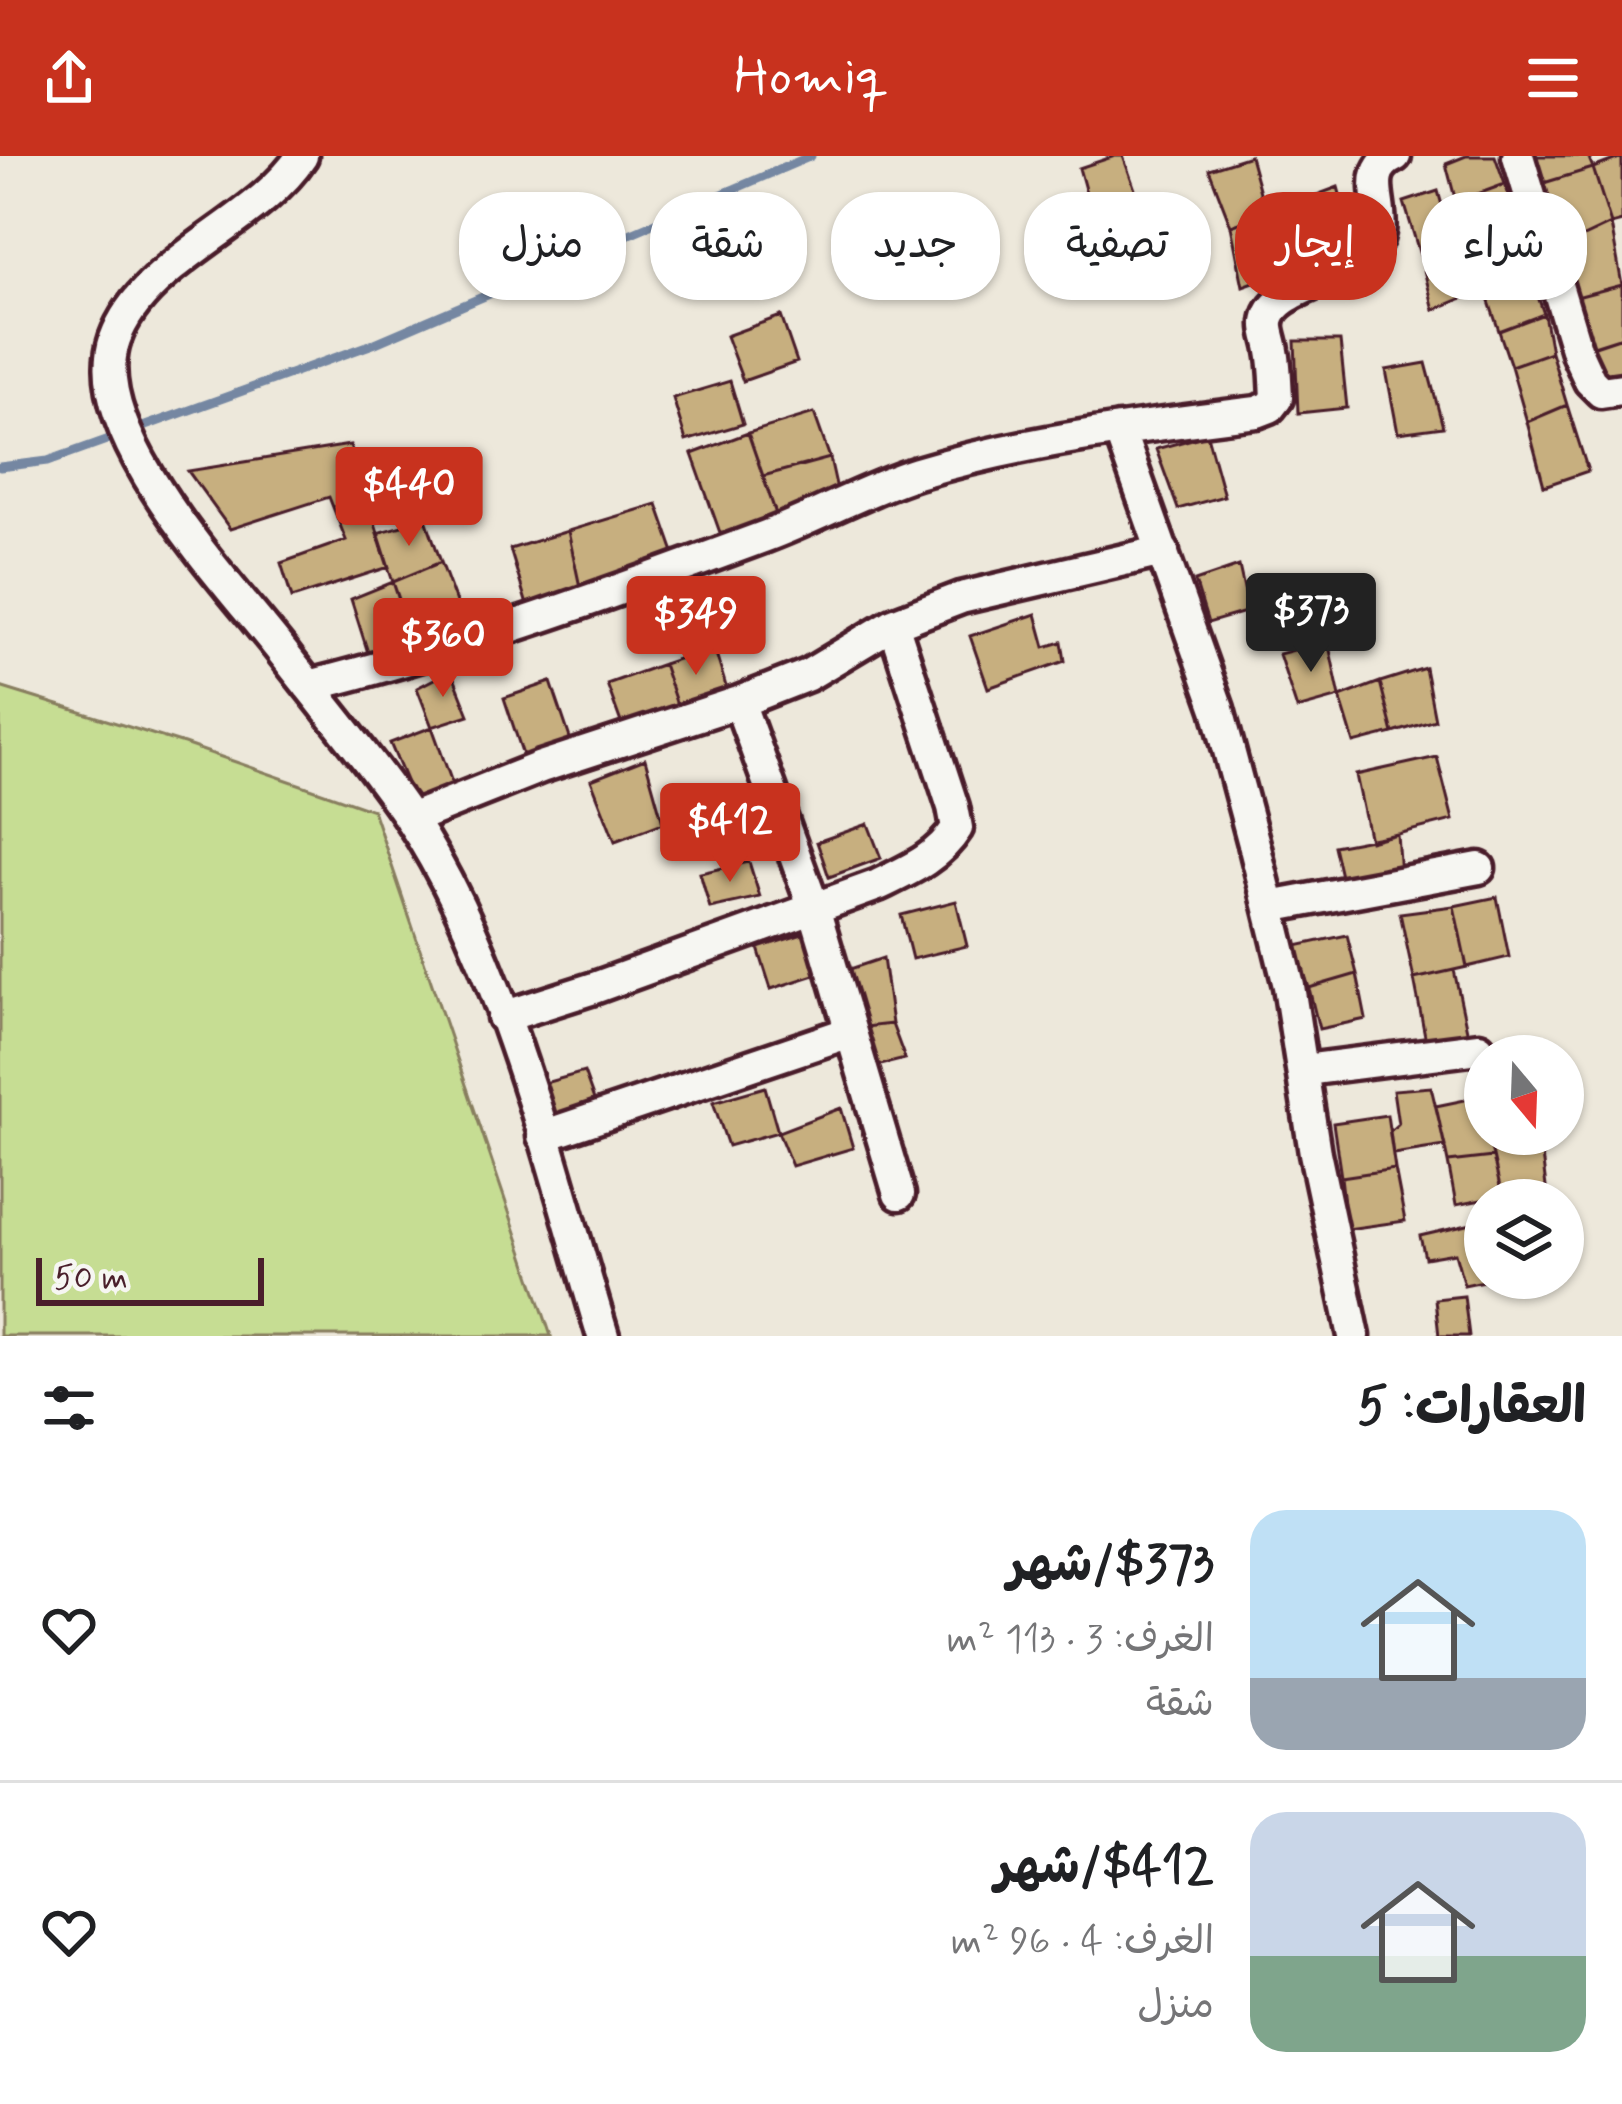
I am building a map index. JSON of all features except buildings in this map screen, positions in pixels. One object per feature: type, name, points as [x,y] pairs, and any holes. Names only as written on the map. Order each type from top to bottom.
[{"type":"street","points":[[302,156],[264,197],[173,267],[134,308],[113,352],[117,405],[142,466],[176,521],[410,819],[459,909],[503,1016],[604,1336]]},
{"type":"street","points":[[309,686],[417,659],[583,604],[915,474],[1066,437],[1270,407],[1277,398],[1267,322],[1286,296],[1366,256],[1379,234],[1376,175],[1395,156]]},
{"type":"street","points":[[1518,156],[1578,355],[1601,392],[1622,388]]},
{"type":"street","points":[[1119,430],[1218,709],[1270,907],[1354,1336]]},
{"type":"street","points":[[410,819],[541,767],[739,702],[808,674],[893,624],[961,598],[1163,551]]},
{"type":"street","points":[[503,1016],[878,885],[945,846],[956,828],[942,768],[893,624]]},
{"type":"street","points":[[739,702],[814,908],[899,1194]]},
{"type":"street","points":[[1270,907],[1479,868]]},
{"type":"street","points":[[543,1136],[850,1032]]},
{"type":"street","points":[[1304,1070],[1464,1050]]},
{"type":"green space","points":[[0,687],[373,810],[551,1336],[0,1336]]},
{"type":"waterway","points":[[0,467],[48,461],[373,344],[811,156]]}]
